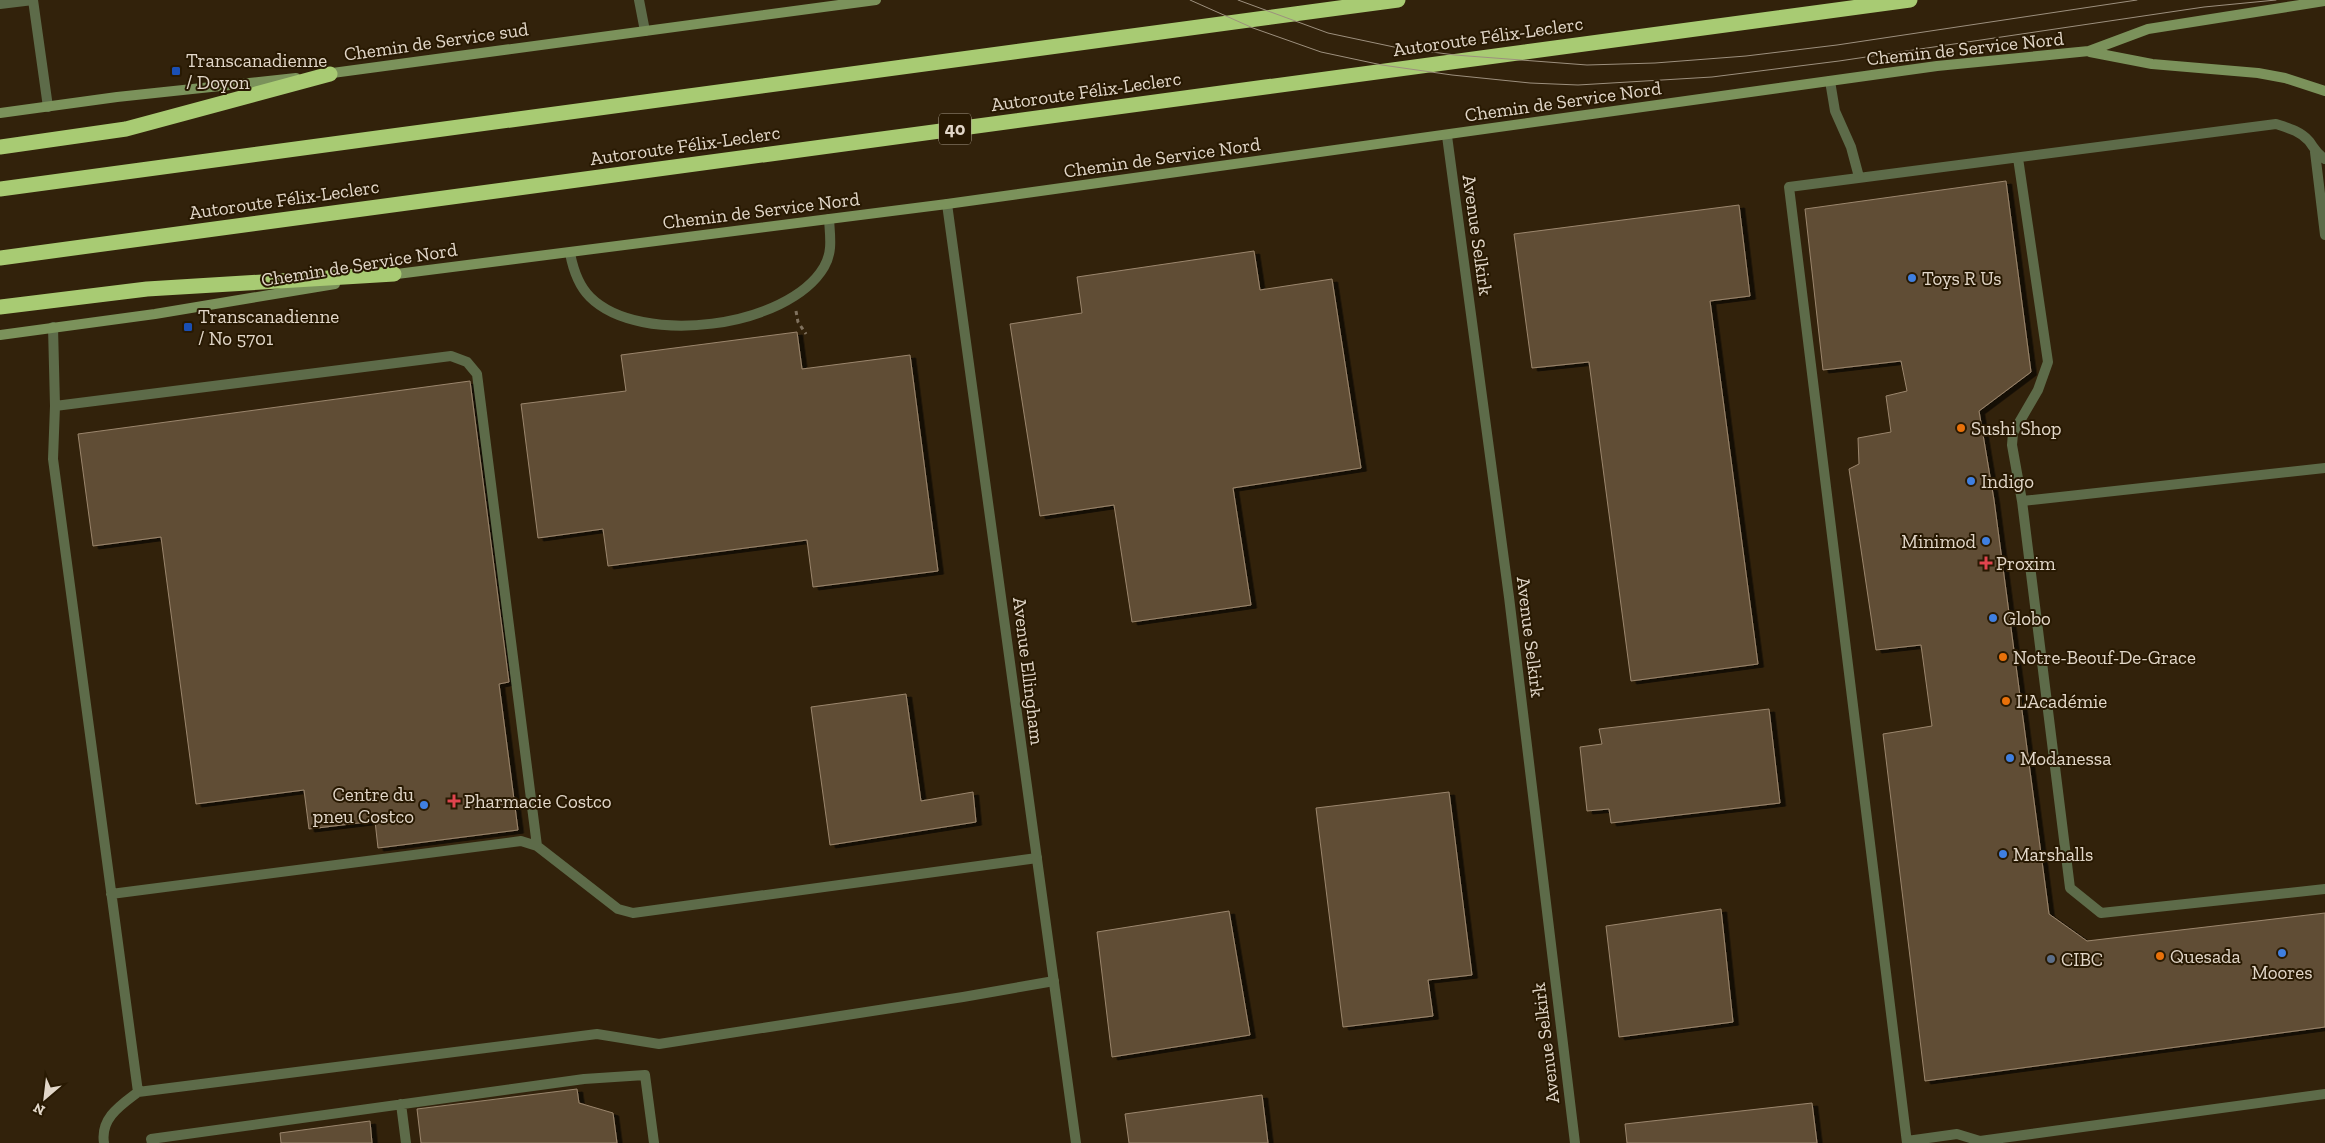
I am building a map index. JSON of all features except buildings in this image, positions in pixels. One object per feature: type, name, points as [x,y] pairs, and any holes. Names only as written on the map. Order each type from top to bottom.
[{"type":"highway","points":[[0,189],[1398,0]]},
{"type":"highway","name":"Autoroute Félix-Leclerc","points":[[0,258],[1910,0]]},
{"type":"highway","points":[[0,147],[126,129],[330,74]]},
{"type":"highway","points":[[0,307],[147,289],[394,274]]},
{"type":"main road","name":"Chemin de Service sud","points":[[0,113],[330,74],[876,0]]},
{"type":"main road","name":"Chemin de Service Nord","points":[[0,335],[155,314],[394,274],[947,204],[1447,136],[1936,66],[2089,52],[2148,29],[2325,0]]},
{"type":"main road","points":[[2089,52],[2152,64],[2258,72],[2285,78],[2325,91]]},
{"type":"street","points":[[0,4],[33,0],[48,106]]},
{"type":"street","points":[[639,0],[645,31]]},
{"type":"street","points":[[1830,81],[1835,111],[1851,147],[1858,177]]},
{"type":"street","points":[[2325,235],[2314,152],[2309,141],[2296,131],[2276,124],[1789,187],[1907,1142],[1957,1134],[1980,1141],[2325,1094]]},
{"type":"street","name":"Avenue Selkirk","points":[[1447,136],[1509,597],[1575,1143]]},
{"type":"street","points":[[2314,152],[2325,159]]},
{"type":"street","points":[[2018,158],[2048,362],[2038,390],[2013,433],[2012,445],[2022,501],[2070,888],[2101,913],[2325,889]]},
{"type":"street","name":"Avenue Ellingham","points":[[947,204],[1076,1143]]},
{"type":"street","points":[[570,253],[576,277],[590,297],[619,315],[684,326],[720,322],[754,314],[780,304],[802,291],[813,281],[824,268],[831,249],[829,219]]},
{"type":"street","points":[[53,327],[55,406],[53,459],[138,1092]]},
{"type":"street","points":[[55,406],[451,356],[467,362],[477,374],[537,846]]},
{"type":"street","points":[[2022,501],[2325,468]]},
{"type":"street","points":[[111,894],[522,841],[537,846],[618,909],[633,913],[1037,858]]},
{"type":"street","points":[[104,1143],[103,1136],[111,1113],[138,1092],[597,1034],[659,1044],[1054,981]]},
{"type":"street","points":[[152,1143],[151,1139],[584,1078],[645,1075],[654,1143]]},
{"type":"street","points":[[401,1104],[406,1143]]},
{"type":"path","points":[[795,307],[798,322],[806,334]]},
{"type":"tram line","points":[[1190,0],[1253,28],[1321,52],[1382,65],[1452,75],[1530,83],[1578,85],[1712,77],[1839,61],[2204,7],[2276,0]]},
{"type":"tram line","points":[[1238,0],[1328,33],[1394,47],[1455,55],[1587,65],[1655,63],[1746,56],[1837,45],[2137,0]]},
{"type":"place","name":"Transcanadienne / Doyon","points":[[176,71]]},
{"type":"place","name":"Toys R Us","points":[[1912,278]]},
{"type":"place","name":"Transcanadienne / No 5701","points":[[188,327]]},
{"type":"place","name":"Sushi Shop","points":[[1961,428]]},
{"type":"place","name":"Indigo","points":[[1971,481]]},
{"type":"place","name":"Minimod","points":[[1986,541]]},
{"type":"place","name":"Proxim","points":[[1986,563]]},
{"type":"place","name":"Globo","points":[[1993,618]]},
{"type":"place","name":"Notre-Beouf-De-Grace","points":[[2003,657]]},
{"type":"place","name":"L'Académie","points":[[2006,701]]},
{"type":"place","name":"Modanessa","points":[[2010,758]]},
{"type":"place","name":"Pharmacie Costco","points":[[454,801]]},
{"type":"place","name":"Centre du pneu Costco","points":[[424,805]]},
{"type":"place","name":"Marshalls","points":[[2003,854]]},
{"type":"place","name":"Moores","points":[[2282,953]]},
{"type":"place","name":"Quesada","points":[[2160,956]]},
{"type":"place","name":"CIBC","points":[[2051,959]]}]
